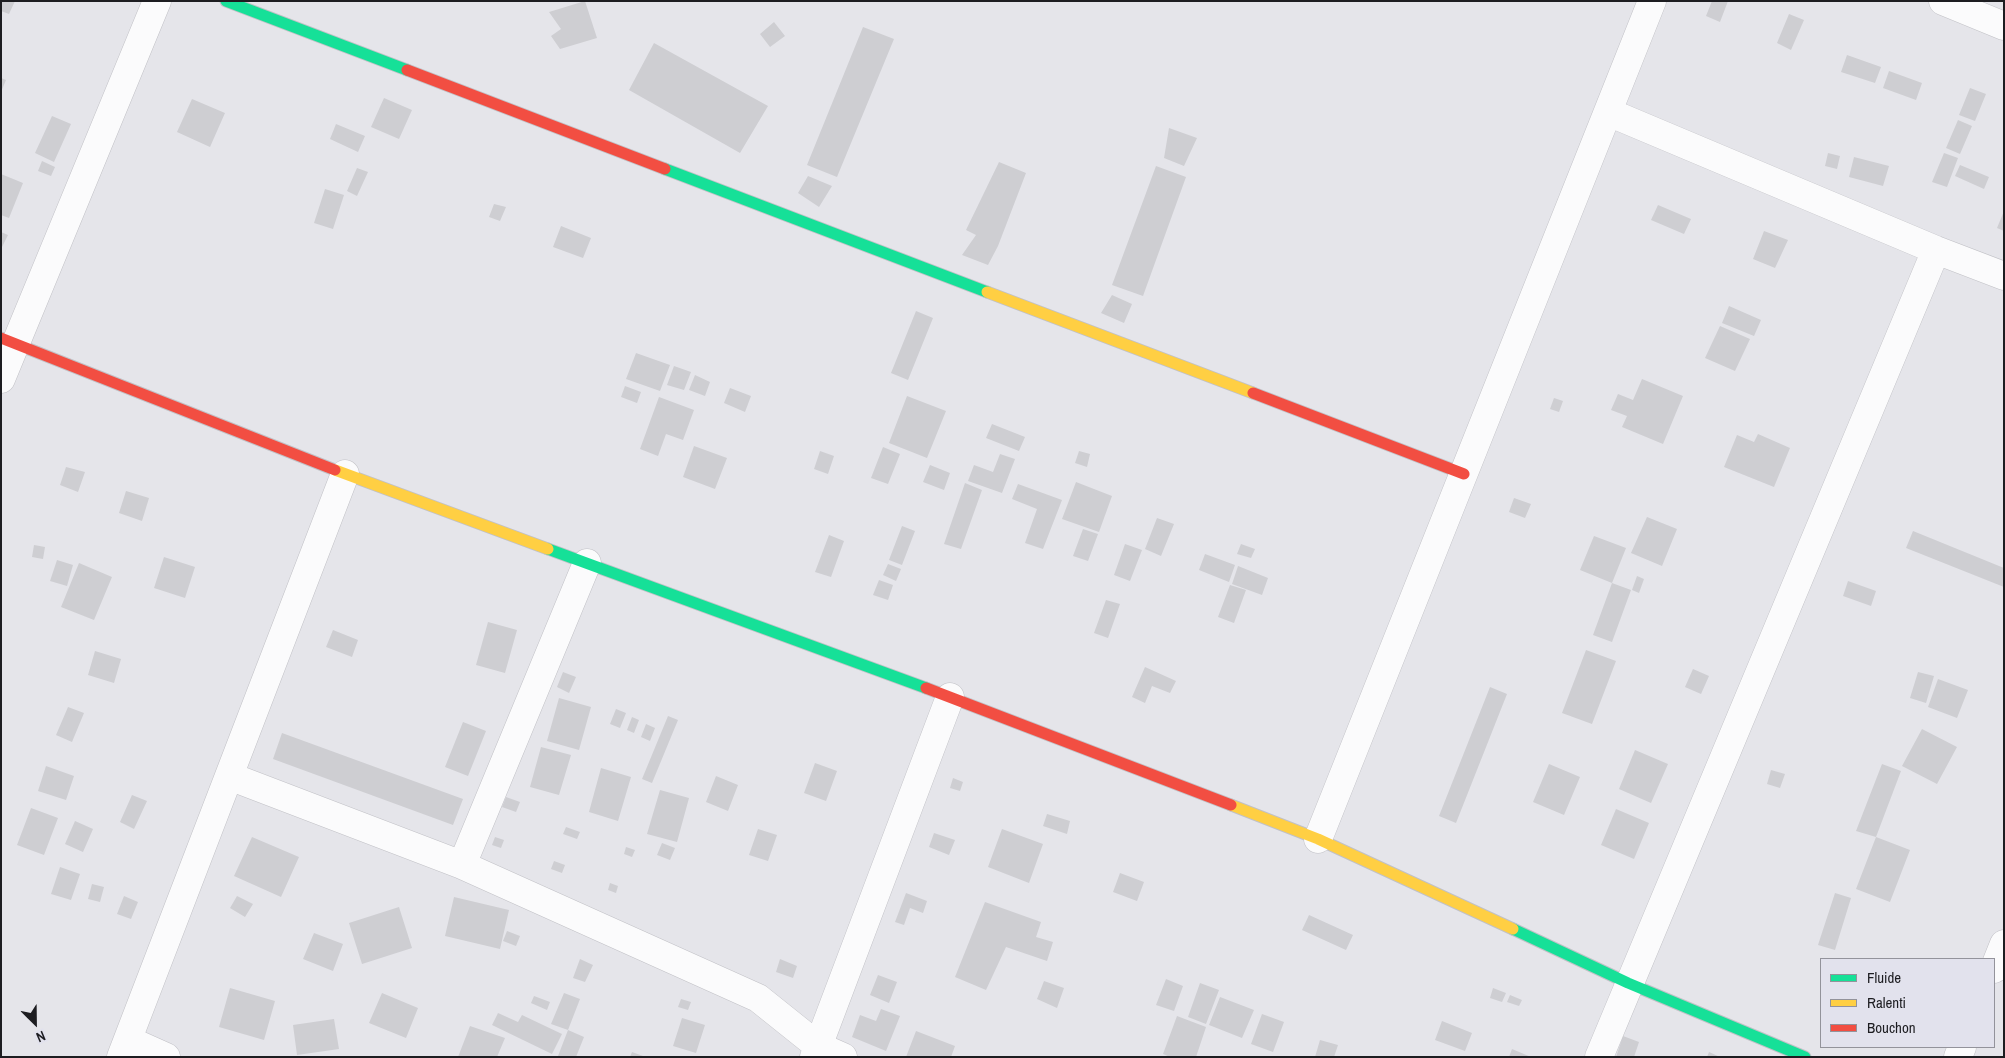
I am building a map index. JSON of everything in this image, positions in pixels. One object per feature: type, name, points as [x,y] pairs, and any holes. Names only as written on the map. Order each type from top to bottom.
[{"type":"street","points":[[1,379],[8,341],[157,1]]},
{"type":"street","points":[[226,1],[1464,474]]},
{"type":"street","points":[[1318,840],[1652,1]]},
{"type":"street","points":[[1942,1],[2004,26]]},
{"type":"street","points":[[1608,112],[1936,250],[2004,276]]},
{"type":"street","points":[[1599,1057],[1628,983],[1936,250]]},
{"type":"street","points":[[8,341],[345,474],[950,697],[1318,840],[1628,983],[1804,1057]]},
{"type":"street","points":[[166,1057],[124,1048],[345,474]]},
{"type":"street","points":[[462,865],[586,563]]},
{"type":"street","points":[[816,1052],[950,697]]},
{"type":"street","points":[[229,776],[462,865],[758,998],[816,1052],[843,1057]]},
{"type":"street","points":[[1995,966],[2004,944]]},
{"type":"building","points":[[1,1],[15,1],[9,14],[1,11]]},
{"type":"building","points":[[585,1],[597,38],[560,49],[551,36],[561,29],[549,12]]},
{"type":"building","points":[[1712,1],[1728,1],[1720,22],[1706,16]]},
{"type":"building","points":[[1789,14],[1804,20],[1791,50],[1777,43]]},
{"type":"building","points":[[774,22],[785,36],[770,47],[760,34]]},
{"type":"building","points":[[863,27],[894,39],[837,177],[807,165]]},
{"type":"building","points":[[654,43],[768,106],[740,153],[629,90]]},
{"type":"building","points":[[1847,55],[1881,67],[1875,83],[1841,72]]},
{"type":"building","points":[[1889,71],[1922,83],[1916,100],[1883,88]]},
{"type":"building","points":[[1,78],[6,80],[1,92]]},
{"type":"building","points":[[1970,88],[1986,94],[1975,121],[1959,115]]},
{"type":"building","points":[[384,98],[412,110],[399,139],[371,127]]},
{"type":"building","points":[[192,99],[225,113],[210,147],[177,132]]},
{"type":"building","points":[[52,116],[71,124],[54,162],[35,153]]},
{"type":"building","points":[[1958,120],[1972,126],[1960,154],[1946,148]]},
{"type":"building","points":[[336,124],[365,136],[358,152],[330,139]]},
{"type":"building","points":[[1169,128],[1197,138],[1184,166],[1164,158]]},
{"type":"building","points":[[1828,153],[1840,156],[1837,169],[1825,166]]},
{"type":"building","points":[[1944,153],[1958,158],[1947,187],[1932,182]]},
{"type":"building","points":[[1854,157],[1889,166],[1883,186],[1849,177]]},
{"type":"building","points":[[42,161],[55,167],[51,176],[38,171]]},
{"type":"building","points":[[999,162],[1026,173],[998,246],[988,265],[962,255],[976,235],[966,230]]},
{"type":"building","points":[[1960,165],[1989,177],[1984,189],[1955,176]]},
{"type":"building","points":[[1156,166],[1186,177],[1143,296],[1112,285]]},
{"type":"building","points":[[357,168],[368,172],[357,196],[347,191]]},
{"type":"building","points":[[1,174],[23,183],[9,218],[1,215]]},
{"type":"building","points":[[808,176],[832,186],[819,207],[798,193]]},
{"type":"building","points":[[325,189],[344,195],[333,229],[314,223]]},
{"type":"building","points":[[494,204],[506,207],[500,221],[489,217]]},
{"type":"building","points":[[1658,205],[1691,219],[1684,234],[1651,220]]},
{"type":"building","points":[[2004,211],[2004,231],[1997,228]]},
{"type":"building","points":[[561,226],[591,238],[583,258],[553,247]]},
{"type":"building","points":[[1764,231],[1788,240],[1775,268],[1753,259]]},
{"type":"building","points":[[1,232],[8,235],[1,249]]},
{"type":"building","points":[[1112,295],[1132,304],[1124,323],[1101,313]]},
{"type":"building","points":[[1729,306],[1761,320],[1754,336],[1722,323]]},
{"type":"building","points":[[916,311],[933,318],[908,380],[891,373]]},
{"type":"building","points":[[1720,326],[1750,339],[1735,371],[1705,358]]},
{"type":"building","points":[[636,353],[670,365],[660,391],[626,379]]},
{"type":"building","points":[[674,366],[691,372],[684,390],[667,385]]},
{"type":"building","points":[[695,375],[710,382],[705,396],[689,390]]},
{"type":"building","points":[[1642,379],[1683,396],[1663,444],[1622,427],[1627,416],[1611,410],[1618,394],[1633,400]]},
{"type":"building","points":[[625,386],[641,392],[637,403],[621,397]]},
{"type":"building","points":[[730,388],[751,396],[745,412],[724,403]]},
{"type":"building","points":[[907,396],[946,411],[927,458],[889,443]]},
{"type":"building","points":[[659,397],[694,410],[683,440],[666,434],[658,456],[640,449]]},
{"type":"building","points":[[1554,398],[1563,401],[1559,412],[1550,409]]},
{"type":"building","points":[[992,424],[1025,437],[1019,451],[986,438]]},
{"type":"building","points":[[1758,434],[1790,448],[1774,487],[1724,467],[1737,435],[1754,442]]},
{"type":"building","points":[[694,446],[727,458],[715,489],[683,477]]},
{"type":"building","points":[[883,447],[900,454],[888,484],[871,478]]},
{"type":"building","points":[[820,451],[834,456],[828,474],[814,469]]},
{"type":"building","points":[[1079,451],[1090,454],[1087,467],[1075,463]]},
{"type":"building","points":[[1000,454],[1015,459],[1002,493],[968,481],[974,465],[993,472]]},
{"type":"building","points":[[930,465],[950,473],[944,490],[923,482]]},
{"type":"building","points":[[66,467],[85,472],[78,492],[60,485]]},
{"type":"building","points":[[1076,482],[1112,496],[1099,532],[1062,519]]},
{"type":"building","points":[[965,483],[982,490],[961,549],[944,544]]},
{"type":"building","points":[[1018,484],[1062,500],[1043,549],[1025,543],[1037,509],[1012,499]]},
{"type":"building","points":[[126,491],[149,498],[142,521],[119,513]]},
{"type":"building","points":[[1514,498],[1531,504],[1525,518],[1509,512]]},
{"type":"building","points":[[1647,517],[1677,529],[1662,566],[1631,553]]},
{"type":"building","points":[[1157,518],[1174,524],[1161,556],[1145,549]]},
{"type":"building","points":[[902,526],[915,531],[902,565],[889,560]]},
{"type":"building","points":[[1083,529],[1098,534],[1088,561],[1073,556]]},
{"type":"building","points":[[1913,531],[2004,568],[2004,587],[1906,548]]},
{"type":"building","points":[[829,535],[844,541],[831,577],[815,572]]},
{"type":"building","points":[[1594,536],[1626,548],[1612,583],[1580,570]]},
{"type":"building","points":[[1125,544],[1142,550],[1130,581],[1114,575]]},
{"type":"building","points":[[1241,544],[1255,549],[1251,558],[1237,554]]},
{"type":"building","points":[[34,545],[45,547],[43,559],[32,557]]},
{"type":"building","points":[[1205,554],[1235,565],[1229,582],[1199,570]]},
{"type":"building","points":[[164,557],[195,567],[185,598],[154,588]]},
{"type":"building","points":[[57,560],[73,565],[67,586],[50,581]]},
{"type":"building","points":[[79,563],[112,577],[94,620],[61,607]]},
{"type":"building","points":[[888,564],[901,569],[896,581],[883,575]]},
{"type":"building","points":[[1238,566],[1268,578],[1262,595],[1232,584]]},
{"type":"building","points":[[1637,576],[1644,579],[1639,593],[1632,590]]},
{"type":"building","points":[[879,580],[893,585],[888,600],[873,595]]},
{"type":"building","points":[[1848,581],[1876,591],[1871,606],[1843,596]]},
{"type":"building","points":[[1612,583],[1631,590],[1612,642],[1593,635]]},
{"type":"building","points":[[1230,585],[1246,590],[1234,623],[1218,617]]},
{"type":"building","points":[[1106,600],[1120,604],[1108,638],[1094,633]]},
{"type":"building","points":[[488,622],[517,630],[505,673],[476,665]]},
{"type":"building","points":[[333,630],[358,640],[352,657],[326,647]]},
{"type":"building","points":[[1586,650],[1616,661],[1592,724],[1562,713]]},
{"type":"building","points":[[95,651],[121,659],[114,683],[88,675]]},
{"type":"building","points":[[1145,667],[1176,681],[1170,693],[1152,686],[1145,703],[1132,697]]},
{"type":"building","points":[[1693,669],[1709,676],[1701,694],[1685,687]]},
{"type":"building","points":[[563,672],[576,677],[569,693],[557,687]]},
{"type":"building","points":[[1918,672],[1934,676],[1926,703],[1910,698]]},
{"type":"building","points":[[1938,679],[1968,690],[1957,718],[1928,707]]},
{"type":"building","points":[[1490,687],[1507,694],[1456,823],[1439,816]]},
{"type":"building","points":[[559,698],[591,707],[579,750],[547,741]]},
{"type":"building","points":[[68,707],[84,713],[72,742],[56,735]]},
{"type":"building","points":[[616,709],[626,713],[620,728],[610,724]]},
{"type":"building","points":[[668,716],[678,720],[652,783],[642,779]]},
{"type":"building","points":[[632,717],[639,720],[634,733],[627,730]]},
{"type":"building","points":[[463,722],[486,731],[468,776],[445,767]]},
{"type":"building","points":[[646,724],[655,728],[650,741],[641,737]]},
{"type":"building","points":[[1922,729],[1957,747],[1937,784],[1902,766]]},
{"type":"building","points":[[282,733],[463,799],[453,825],[273,759]]},
{"type":"building","points":[[541,747],[571,755],[559,795],[530,787]]},
{"type":"building","points":[[1635,750],[1668,764],[1651,803],[1619,789]]},
{"type":"building","points":[[815,763],[837,771],[826,801],[804,793]]},
{"type":"building","points":[[1549,764],[1580,777],[1564,815],[1533,802]]},
{"type":"building","points":[[1882,764],[1901,771],[1876,837],[1856,831]]},
{"type":"building","points":[[46,766],[74,776],[66,800],[38,791]]},
{"type":"building","points":[[601,768],[631,777],[618,821],[589,812]]},
{"type":"building","points":[[1771,770],[1785,774],[1780,788],[1767,784]]},
{"type":"building","points":[[716,776],[738,785],[728,811],[706,802]]},
{"type":"building","points":[[953,778],[963,782],[960,791],[950,788]]},
{"type":"building","points":[[660,790],[689,798],[677,842],[647,834]]},
{"type":"building","points":[[132,795],[147,801],[134,829],[120,822]]},
{"type":"building","points":[[506,797],[520,802],[516,812],[502,807]]},
{"type":"building","points":[[31,808],[58,818],[44,855],[17,845]]},
{"type":"building","points":[[1616,809],[1649,823],[1634,859],[1601,845]]},
{"type":"building","points":[[1047,814],[1070,821],[1067,834],[1043,826]]},
{"type":"building","points":[[75,821],[93,829],[83,852],[65,844]]},
{"type":"building","points":[[566,827],[580,832],[577,839],[563,834]]},
{"type":"building","points":[[758,829],[777,835],[768,861],[749,855]]},
{"type":"building","points":[[1002,829],[1043,844],[1029,883],[988,867]]},
{"type":"building","points":[[934,833],[955,840],[949,855],[929,847]]},
{"type":"building","points":[[252,837],[299,857],[281,897],[234,876]]},
{"type":"building","points":[[495,837],[504,840],[501,848],[492,845]]},
{"type":"building","points":[[1876,837],[1910,850],[1890,902],[1856,889]]},
{"type":"building","points":[[662,843],[675,848],[670,860],[657,855]]},
{"type":"building","points":[[626,847],[635,850],[632,857],[624,854]]},
{"type":"building","points":[[554,861],[565,865],[562,873],[551,869]]},
{"type":"building","points":[[60,867],[80,874],[71,900],[51,894]]},
{"type":"building","points":[[1120,873],[1144,882],[1137,901],[1113,892]]},
{"type":"building","points":[[610,883],[618,886],[616,893],[608,890]]},
{"type":"building","points":[[92,884],[104,887],[100,902],[88,899]]},
{"type":"building","points":[[906,893],[927,901],[923,913],[910,908],[904,925],[895,922]]},
{"type":"building","points":[[1835,893],[1851,898],[1835,950],[1818,945]]},
{"type":"building","points":[[124,896],[138,902],[131,919],[117,914]]},
{"type":"building","points":[[237,896],[253,904],[245,917],[230,908]]},
{"type":"building","points":[[454,897],[509,910],[500,949],[445,936]]},
{"type":"building","points":[[985,902],[1041,922],[1036,937],[1053,942],[1047,961],[1006,947],[986,990],[955,977]]},
{"type":"building","points":[[399,907],[412,948],[362,964],[349,923]]},
{"type":"building","points":[[1309,915],[1353,935],[1346,950],[1302,930]]},
{"type":"building","points":[[507,931],[520,936],[516,946],[503,941]]},
{"type":"building","points":[[314,933],[343,944],[333,971],[303,959]]},
{"type":"building","points":[[580,959],[593,965],[585,982],[573,978]]},
{"type":"building","points":[[780,959],[797,966],[793,978],[776,972]]},
{"type":"building","points":[[878,975],[897,982],[889,1003],[870,995]]},
{"type":"building","points":[[1166,979],[1183,986],[1174,1011],[1156,1005]]},
{"type":"building","points":[[1044,981],[1064,988],[1057,1008],[1037,999]]},
{"type":"building","points":[[1200,983],[1219,990],[1206,1024],[1188,1017]]},
{"type":"building","points":[[230,988],[275,1001],[264,1040],[219,1027]]},
{"type":"building","points":[[1493,988],[1506,993],[1502,1002],[1490,998]]},
{"type":"building","points":[[382,993],[418,1008],[406,1038],[369,1023]]},
{"type":"building","points":[[564,993],[580,999],[568,1030],[551,1024]]},
{"type":"building","points":[[1510,995],[1522,1000],[1519,1006],[1507,1002]]},
{"type":"building","points":[[534,996],[550,1002],[547,1010],[531,1003]]},
{"type":"building","points":[[1220,997],[1254,1010],[1242,1038],[1209,1025]]},
{"type":"building","points":[[681,999],[691,1002],[688,1010],[678,1007]]},
{"type":"building","points":[[881,1009],[900,1016],[886,1051],[852,1037],[860,1015],[876,1021]]},
{"type":"building","points":[[498,1013],[518,1022],[522,1015],[562,1034],[552,1054],[492,1025]]},
{"type":"building","points":[[1262,1014],[1284,1022],[1273,1052],[1251,1044]]},
{"type":"building","points":[[1177,1016],[1206,1027],[1196,1057],[1170,1057],[1163,1054]]},
{"type":"building","points":[[682,1018],[705,1025],[696,1053],[673,1046]]},
{"type":"building","points":[[334,1019],[339,1049],[297,1055],[293,1025]]},
{"type":"building","points":[[1442,1021],[1472,1033],[1465,1051],[1435,1040]]},
{"type":"building","points":[[470,1026],[505,1038],[497,1057],[458,1057]]},
{"type":"building","points":[[568,1030],[584,1037],[576,1057],[558,1056]]},
{"type":"building","points":[[916,1031],[955,1046],[951,1057],[906,1057]]},
{"type":"building","points":[[1623,1036],[1639,1042],[1634,1057],[1616,1057]]},
{"type":"building","points":[[1320,1040],[1338,1045],[1334,1057],[1315,1057]]},
{"type":"building","points":[[1512,1049],[1531,1057],[1509,1057]]},
{"type":"building","points":[[632,1052],[643,1056],[643,1057],[630,1057]]},
{"type":"building","points":[[1709,1052],[1720,1057],[1707,1057]]},
{"type":"traffic: fast","points":[[226,1],[407,70]]},
{"type":"traffic: fast","points":[[665,169],[987,292]]},
{"type":"traffic: fast","points":[[548,549],[926,688]]},
{"type":"traffic: fast","points":[[1513,929],[1628,983],[1805,1057]]},
{"type":"traffic: slow","points":[[987,292],[1253,393]]},
{"type":"traffic: slow","points":[[335,470],[548,549]]},
{"type":"traffic: slow","points":[[1231,805],[1318,839],[1513,929]]},
{"type":"traffic: jam","points":[[407,70],[665,169]]},
{"type":"traffic: jam","points":[[1,338],[335,470]]},
{"type":"traffic: jam","points":[[1253,393],[1464,474]]},
{"type":"traffic: jam","points":[[926,688],[1231,805]]}]
